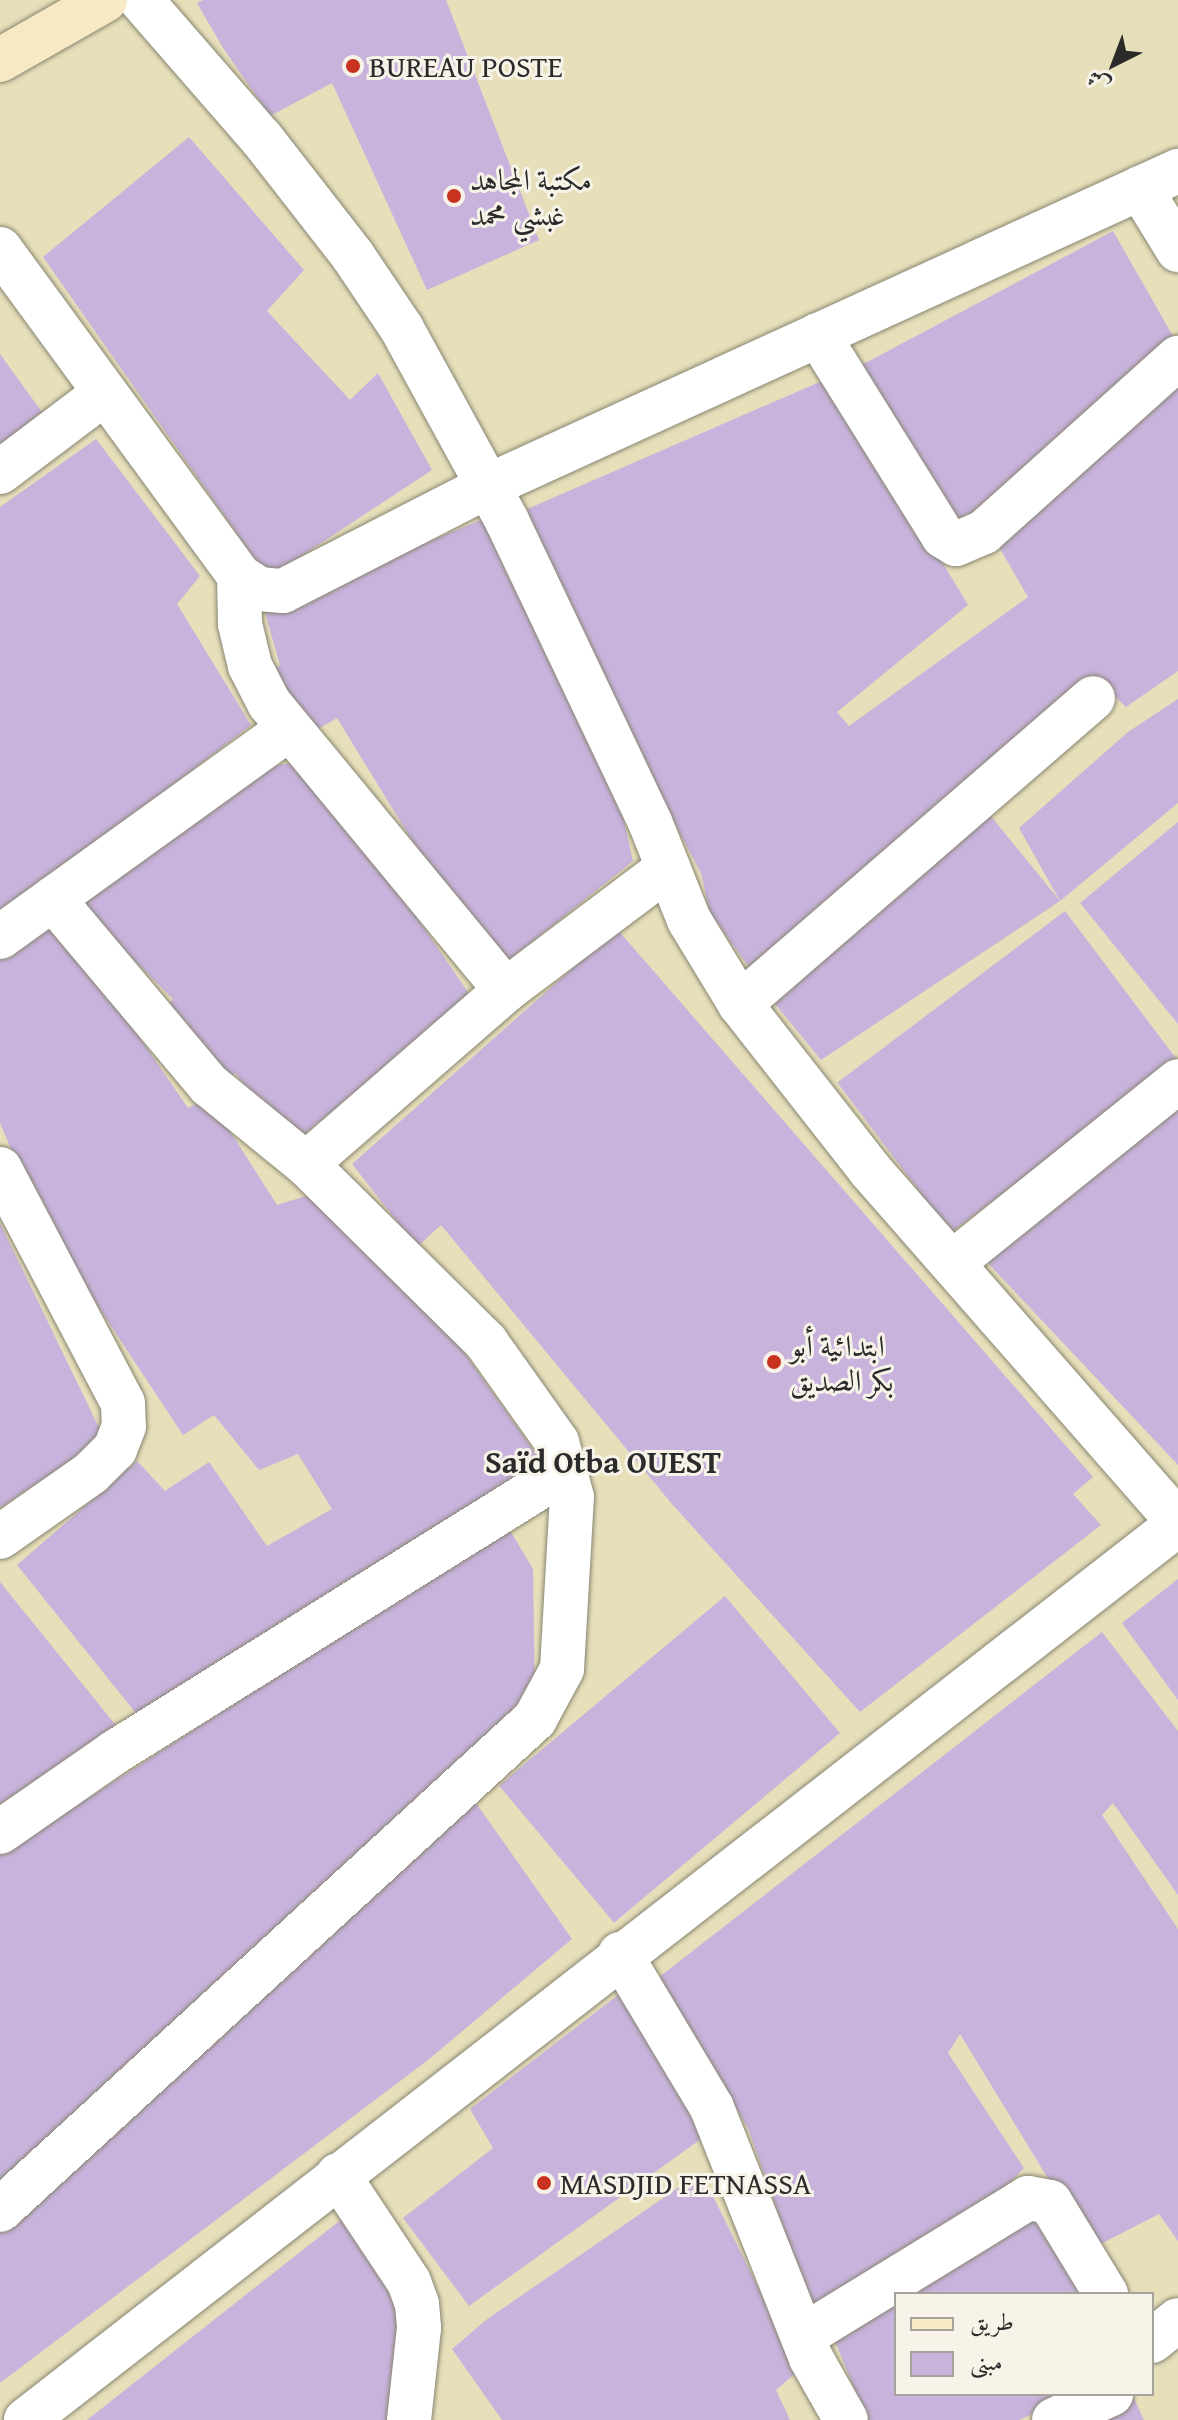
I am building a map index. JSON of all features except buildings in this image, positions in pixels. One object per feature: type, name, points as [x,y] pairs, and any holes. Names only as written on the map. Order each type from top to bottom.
[{"type":"main road","points":[[0,60],[105,0]]},
{"type":"street","points":[[26,2420],[620,1954],[1178,1523],[870,1170],[740,1004],[689,920],[668,868],[488,486],[402,329],[353,256],[262,139],[141,0]]},
{"type":"street","points":[[0,249],[239,576],[259,589],[283,591],[488,486],[1159,180],[1178,250]]},
{"type":"street","points":[[818,335],[943,536],[956,544],[984,532],[1178,358]]},
{"type":"street","points":[[0,472],[105,393]]},
{"type":"street","points":[[239,576],[240,624],[250,666],[287,730],[320,763],[506,990]]},
{"type":"street","points":[[740,1004],[1093,698]]},
{"type":"street","points":[[0,937],[287,730]]},
{"type":"street","points":[[306,1164],[506,990],[668,868]]},
{"type":"street","points":[[0,2210],[535,1719],[562,1669],[572,1497],[557,1442],[486,1342],[306,1164],[209,1085],[53,899]]},
{"type":"street","points":[[952,1263],[1178,1081]]},
{"type":"street","points":[[0,1169],[123,1403],[124,1426],[115,1449],[91,1473],[0,1537]]},
{"type":"street","points":[[0,1832],[115,1752],[567,1470]]},
{"type":"street","points":[[620,1954],[712,2108],[803,2336],[846,2420]]},
{"type":"street","points":[[338,2175],[409,2282],[417,2304],[419,2328],[409,2420]]},
{"type":"street","points":[[803,2336],[1028,2198],[1050,2202],[1105,2292]]},
{"type":"street","points":[[1154,2339],[1178,2320]]},
{"type":"street","points":[[1054,2420],[1107,2396]]},
{"type":"place","name":"BUREAU POSTE","points":[[353,66]]},
{"type":"place","name":"مكتبة المجاهد غبشي محمد","points":[[454,196]]},
{"type":"place","name":"ابتدائية أبو بكر الصديق","points":[[774,1362]]},
{"type":"place","name":"MASDJID FETNASSA","points":[[544,2183]]},
{"type":"district","name":"Saïd Otba OUEST","points":[[603,1462]]}]
